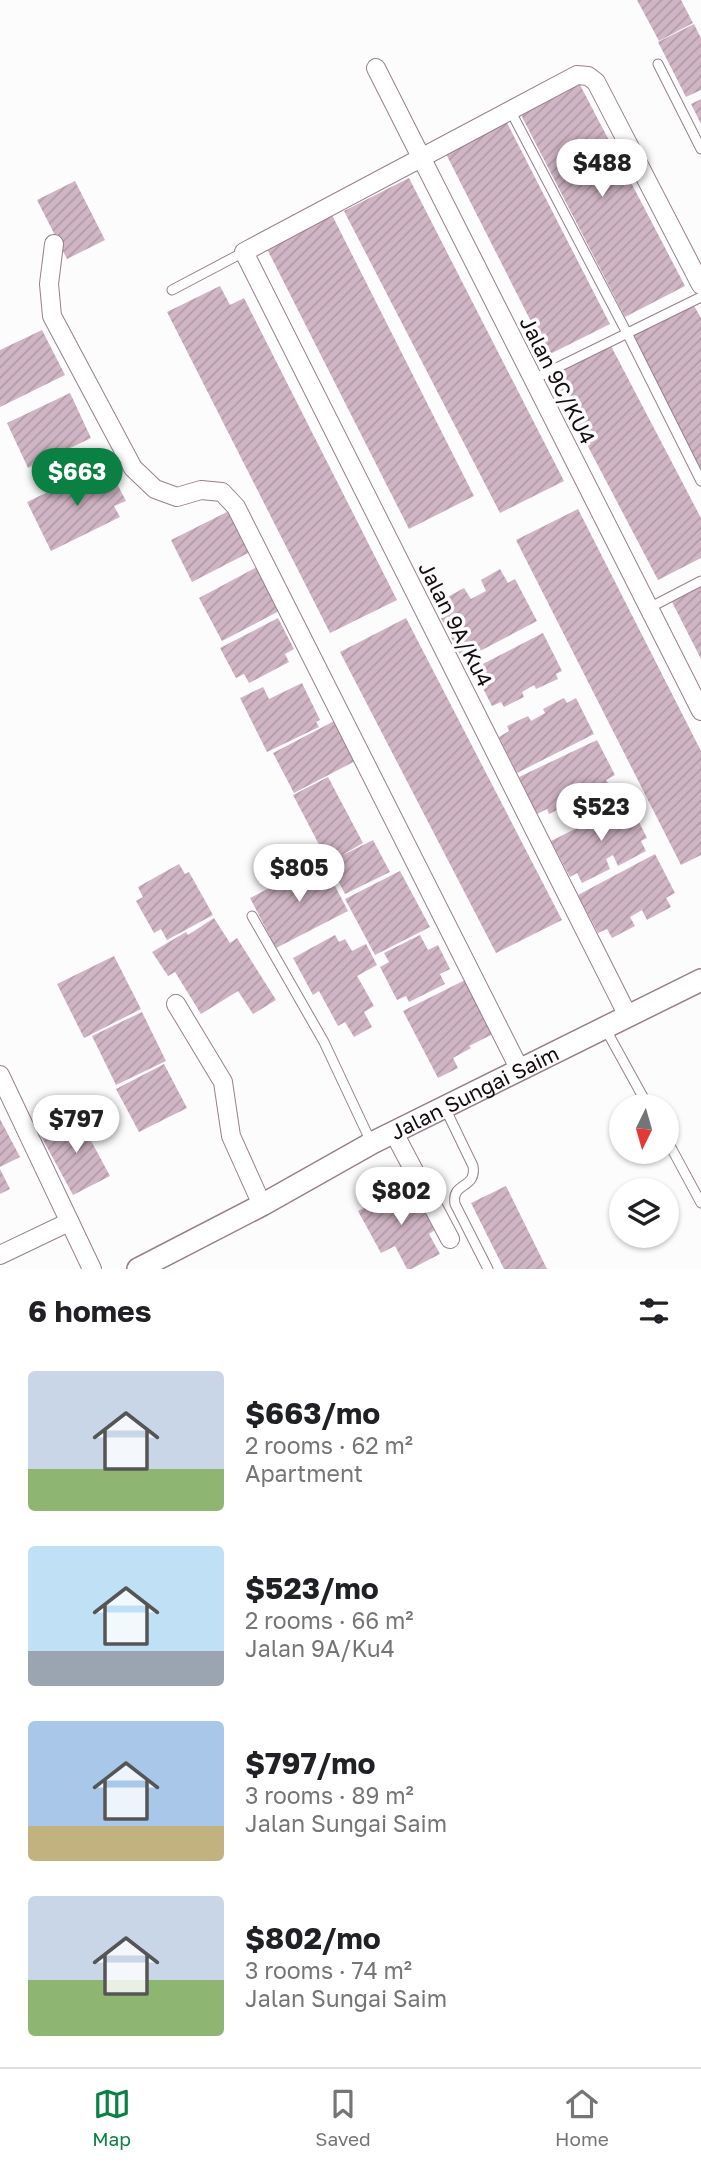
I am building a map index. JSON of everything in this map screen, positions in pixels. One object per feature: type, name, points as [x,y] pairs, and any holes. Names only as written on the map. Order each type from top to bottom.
[{"type":"street","name":"Jalan 9C/KU4","points":[[376,68],[701,711]]},
{"type":"street","points":[[244,252],[577,75],[588,76],[596,82],[701,285]]},
{"type":"street","points":[[54,244],[49,284],[52,316],[133,468],[155,489],[177,497],[201,490],[222,492],[236,507],[520,1070]]},
{"type":"street","name":"Jalan 9A/Ku4","points":[[244,252],[628,1016]]},
{"type":"street","name":"Jalan Sungai Saim","points":[[138,1269],[262,1205],[372,1143],[701,980]]},
{"type":"street","points":[[176,1004],[223,1082],[231,1136],[262,1205]]},
{"type":"street","points":[[0,1075],[92,1269]]},
{"type":"street","points":[[394,1133],[450,1240]]},
{"type":"street","points":[[0,1255],[69,1222]]},
{"type":"lane","points":[[658,64],[701,149]]},
{"type":"lane","points":[[510,110],[701,481]]},
{"type":"lane","points":[[172,290],[244,252]]},
{"type":"lane","points":[[532,380],[701,298]]},
{"type":"lane","points":[[649,608],[701,581]]},
{"type":"lane","points":[[252,916],[324,1042],[372,1143]]},
{"type":"lane","points":[[605,1028],[641,1094]]},
{"type":"lane","points":[[444,1108],[473,1166],[474,1174],[472,1180],[456,1191],[455,1205],[488,1269]]},
{"type":"lane","points":[[679,1162],[701,1203]]},
{"type":"building","points":[[637,0],[681,0],[693,23],[659,41]]},
{"type":"building","points":[[694,24],[701,38],[701,90],[686,97],[658,42]]},
{"type":"building","points":[[578,81],[685,286],[625,317],[519,111]]},
{"type":"building","points":[[701,99],[701,124],[691,104]]},
{"type":"building","points":[[505,119],[610,324],[548,355],[444,150]]},
{"type":"building","points":[[409,178],[564,481],[500,513],[344,211]]},
{"type":"building","points":[[75,181],[105,240],[67,259],[37,200]]},
{"type":"building","points":[[331,213],[474,496],[409,529],[265,245]]},
{"type":"building","points":[[220,286],[230,305],[244,298],[397,600],[330,633],[167,312]]},
{"type":"building","points":[[693,304],[701,318],[701,473],[631,335]]},
{"type":"building","points":[[42,330],[65,375],[0,407],[0,350]]},
{"type":"building","points":[[611,346],[701,518],[701,558],[658,580],[551,376]]},
{"type":"building","points":[[70,393],[91,438],[28,468],[7,423]]},
{"type":"building","points":[[96,469],[101,480],[112,474],[126,501],[114,506],[120,517],[51,551],[27,502]]},
{"type":"building","points":[[578,509],[701,751],[701,855],[681,865],[516,540]]},
{"type":"building","points":[[231,510],[252,551],[192,582],[171,540]]},
{"type":"building","points":[[259,566],[283,609],[222,641],[199,598]]},
{"type":"building","points":[[500,569],[508,583],[515,579],[537,621],[463,660],[441,618],[451,613],[444,599],[464,588],[471,599],[486,591],[481,580]]},
{"type":"building","points":[[701,585],[701,659],[671,600]]},
{"type":"building","points":[[278,618],[294,649],[285,654],[289,662],[249,683],[244,674],[236,678],[220,648]]},
{"type":"building","points":[[406,618],[562,920],[496,953],[340,652]]},
{"type":"building","points":[[543,633],[562,671],[556,674],[558,679],[536,689],[534,685],[522,692],[524,697],[504,707],[501,702],[492,706],[473,669]]},
{"type":"building","points":[[302,683],[320,720],[316,722],[319,727],[267,752],[240,698],[263,687],[269,699]]},
{"type":"building","points":[[564,698],[567,703],[576,698],[594,734],[517,773],[499,737],[509,731],[507,726],[528,716],[531,721],[545,713],[543,709]]},
{"type":"building","points":[[340,718],[361,758],[294,793],[273,753]]},
{"type":"building","points":[[597,740],[615,775],[606,780],[609,784],[586,795],[584,791],[570,797],[573,802],[549,814],[547,809],[537,814],[519,777]]},
{"type":"building","points":[[328,777],[363,843],[339,857],[373,840],[390,872],[345,894],[293,795]]},
{"type":"building","points":[[629,802],[647,838],[641,841],[646,851],[618,866],[613,855],[606,859],[610,869],[582,883],[577,873],[570,877],[551,841]]},
{"type":"building","points":[[655,854],[675,893],[666,898],[671,907],[647,920],[642,910],[630,917],[635,926],[612,938],[607,929],[598,933],[578,895]]},
{"type":"building","points":[[322,861],[348,911],[276,948],[250,898]]},
{"type":"building","points":[[179,864],[185,874],[189,872],[213,915],[167,940],[161,929],[154,933],[136,901],[143,897],[138,887]]},
{"type":"building","points":[[400,871],[430,927],[375,955],[345,899]]},
{"type":"building","points":[[214,918],[230,943],[237,938],[276,1000],[253,1014],[238,991],[201,1014],[175,972],[168,976],[152,952],[186,932],[188,935]]},
{"type":"building","points":[[335,935],[339,942],[345,939],[352,951],[366,944],[377,965],[357,976],[374,1006],[364,1012],[372,1027],[354,1037],[345,1022],[338,1026],[319,991],[313,995],[293,958]]},
{"type":"building","points":[[420,935],[428,950],[438,945],[450,969],[440,974],[445,984],[409,1002],[406,996],[397,1000],[380,967],[389,962],[384,953]]},
{"type":"building","points":[[114,956],[141,1009],[84,1038],[57,984]]},
{"type":"building","points":[[465,980],[493,1034],[453,1058],[458,1068],[438,1078],[403,1011]]},
{"type":"building","points":[[142,1012],[166,1061],[116,1085],[92,1036]]},
{"type":"building","points":[[164,1064],[187,1108],[139,1132],[116,1089]]},
{"type":"building","points":[[82,1114],[93,1135],[89,1137],[110,1176],[73,1195],[41,1136]]},
{"type":"building","points":[[0,1119],[20,1157],[0,1167]]},
{"type":"building","points":[[0,1169],[10,1189],[0,1194]]},
{"type":"building","points":[[410,1184],[435,1230],[429,1234],[440,1254],[407,1269],[395,1246],[381,1253],[358,1211]]},
{"type":"building","points":[[506,1186],[547,1269],[504,1269],[471,1203]]}]
